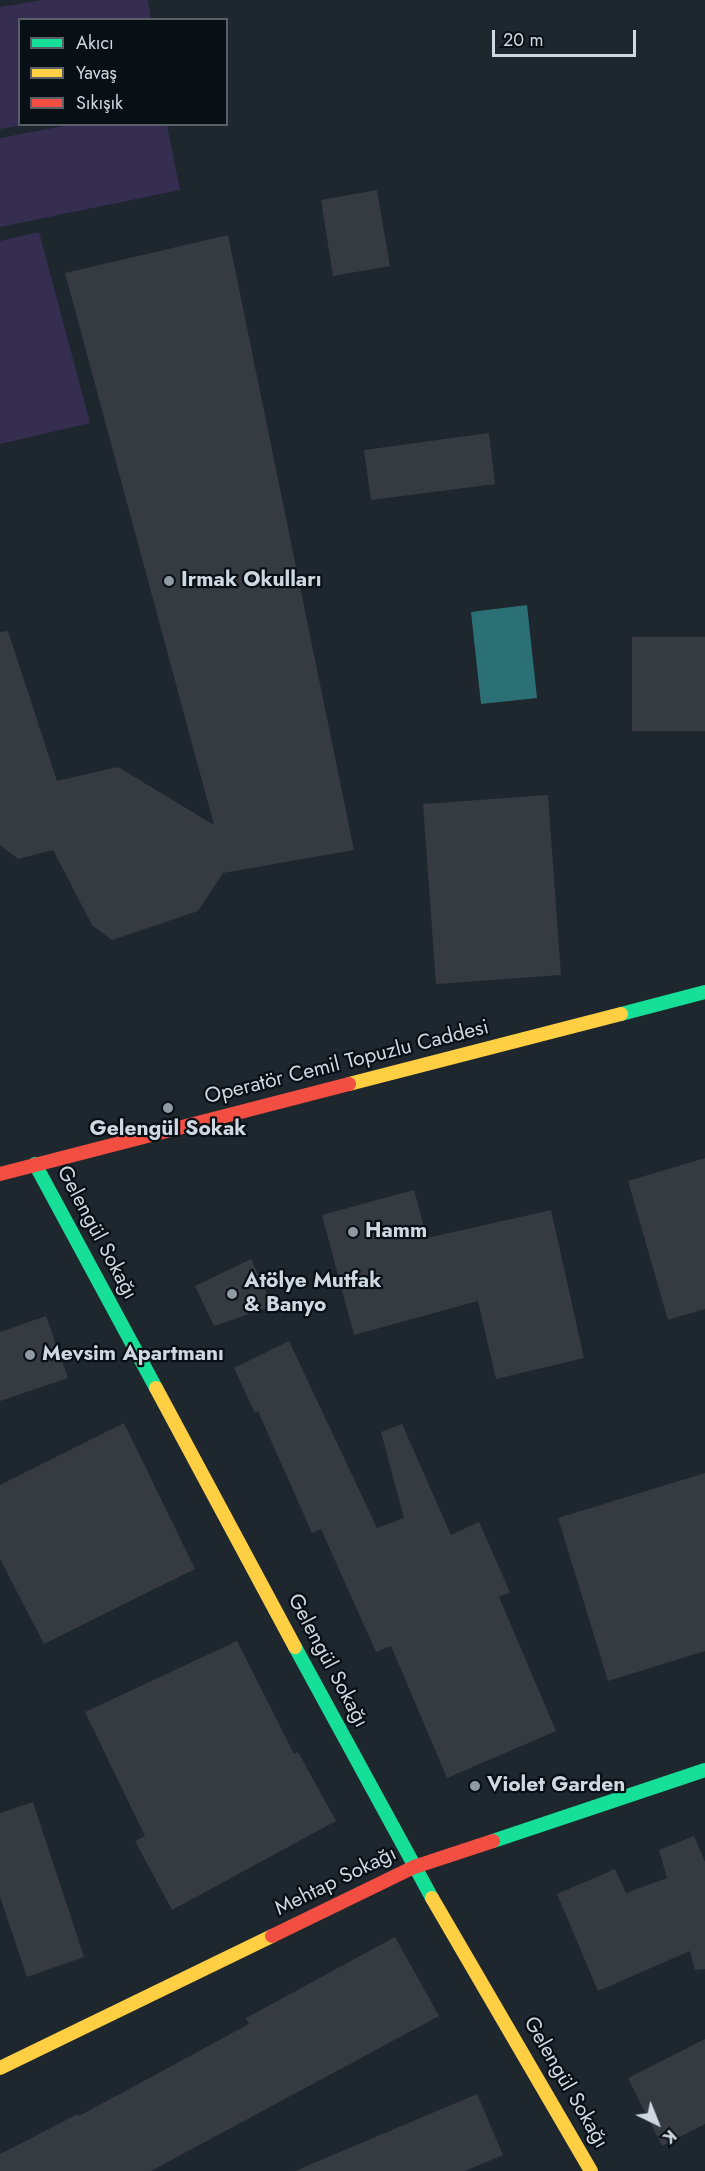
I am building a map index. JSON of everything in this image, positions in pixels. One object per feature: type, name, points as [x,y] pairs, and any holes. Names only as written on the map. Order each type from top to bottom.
[{"type":"street","name":"Operatör Cemil Topuzlu Caddesi","points":[[0,1174],[705,992]]},
{"type":"street","name":"Gelengül Sokağı","points":[[35,1164],[414,1867],[591,2171]]},
{"type":"street","name":"Mehtap Sokağı","points":[[0,2068],[414,1867],[705,1770]]},
{"type":"shaded area","points":[[42,0],[148,0],[151,18],[18,18],[18,126],[0,129],[0,7]]},
{"type":"shaded area","points":[[63,126],[167,126],[180,190],[0,227],[0,138]]},
{"type":"shaded area","points":[[39,232],[90,423],[0,444],[0,241]]},
{"type":"water","points":[[527,605],[537,698],[481,704],[471,612]]},
{"type":"building","points":[[377,190],[390,266],[333,276],[321,200]]},
{"type":"building","points":[[228,235],[354,850],[223,873],[198,911],[112,940],[92,925],[53,850],[18,859],[0,845],[0,632],[8,631],[57,781],[118,767],[214,825],[65,273]]},
{"type":"building","points":[[489,433],[495,484],[371,500],[364,450]]},
{"type":"building","points":[[632,637],[705,637],[705,731],[632,731]]},
{"type":"building","points":[[548,795],[561,975],[436,984],[423,804]]},
{"type":"building","points":[[705,1158],[705,1309],[668,1320],[628,1181]]},
{"type":"building","points":[[414,1190],[427,1238],[551,1210],[584,1358],[496,1379],[478,1301],[354,1335],[322,1215]]},
{"type":"building","points":[[251,1259],[273,1306],[214,1326],[195,1286]]},
{"type":"building","name":"Mevsim Apartmanı","points":[[46,1316],[68,1378],[0,1401],[0,1332]]},
{"type":"building","points":[[289,1341],[377,1528],[404,1518],[381,1432],[402,1424],[451,1535],[479,1522],[510,1592],[499,1597],[556,1731],[447,1778],[391,1646],[376,1652],[321,1529],[312,1533],[258,1411],[255,1413],[234,1368]]},
{"type":"building","points":[[124,1423],[195,1569],[44,1644],[0,1559],[0,1485]]},
{"type":"building","points":[[705,1473],[705,1651],[608,1681],[558,1518]]},
{"type":"building","points":[[237,1641],[294,1754],[298,1752],[336,1821],[172,1910],[135,1841],[145,1836],[85,1712]]},
{"type":"building","points":[[33,1802],[84,1957],[27,1977],[0,1897],[0,1813]]},
{"type":"building","points":[[694,1836],[705,1862],[705,1969],[695,1970],[690,1951],[598,1991],[557,1894],[615,1869],[626,1893],[667,1878],[659,1850]]},
{"type":"building","points":[[395,1937],[439,2016],[151,2171],[0,2171],[0,2154],[78,2114],[79,2116],[249,2024],[246,2018]]},
{"type":"building","points":[[705,2039],[705,2124],[662,2146],[628,2078]]},
{"type":"building","points":[[477,2094],[503,2155],[465,2171],[295,2171]]},
{"type":"traffic: fast","points":[[621,1014],[705,992]]},
{"type":"traffic: fast","points":[[35,1164],[156,1388]]},
{"type":"traffic: fast","points":[[295,1647],[432,1898]]},
{"type":"traffic: fast","points":[[493,1841],[705,1770]]},
{"type":"traffic: slow","points":[[349,1084],[621,1014]]},
{"type":"traffic: slow","points":[[156,1388],[295,1647]]},
{"type":"traffic: slow","points":[[432,1898],[591,2171]]},
{"type":"traffic: slow","points":[[0,2068],[272,1936]]},
{"type":"traffic: jam","points":[[0,1174],[349,1084]]},
{"type":"traffic: jam","points":[[272,1936],[414,1867],[493,1841]]},
{"type":"place","name":"Irmak Okulları","points":[[169,581]]},
{"type":"place","name":"Gelengül Sokak","points":[[168,1108]]},
{"type":"place","name":"Hamm","points":[[353,1232]]},
{"type":"place","name":"Atölye Mutfak & Banyo","points":[[232,1294]]},
{"type":"place","name":"Mevsim Apartmanı","points":[[30,1355]]},
{"type":"place","name":"Violet Garden","points":[[475,1786]]}]
